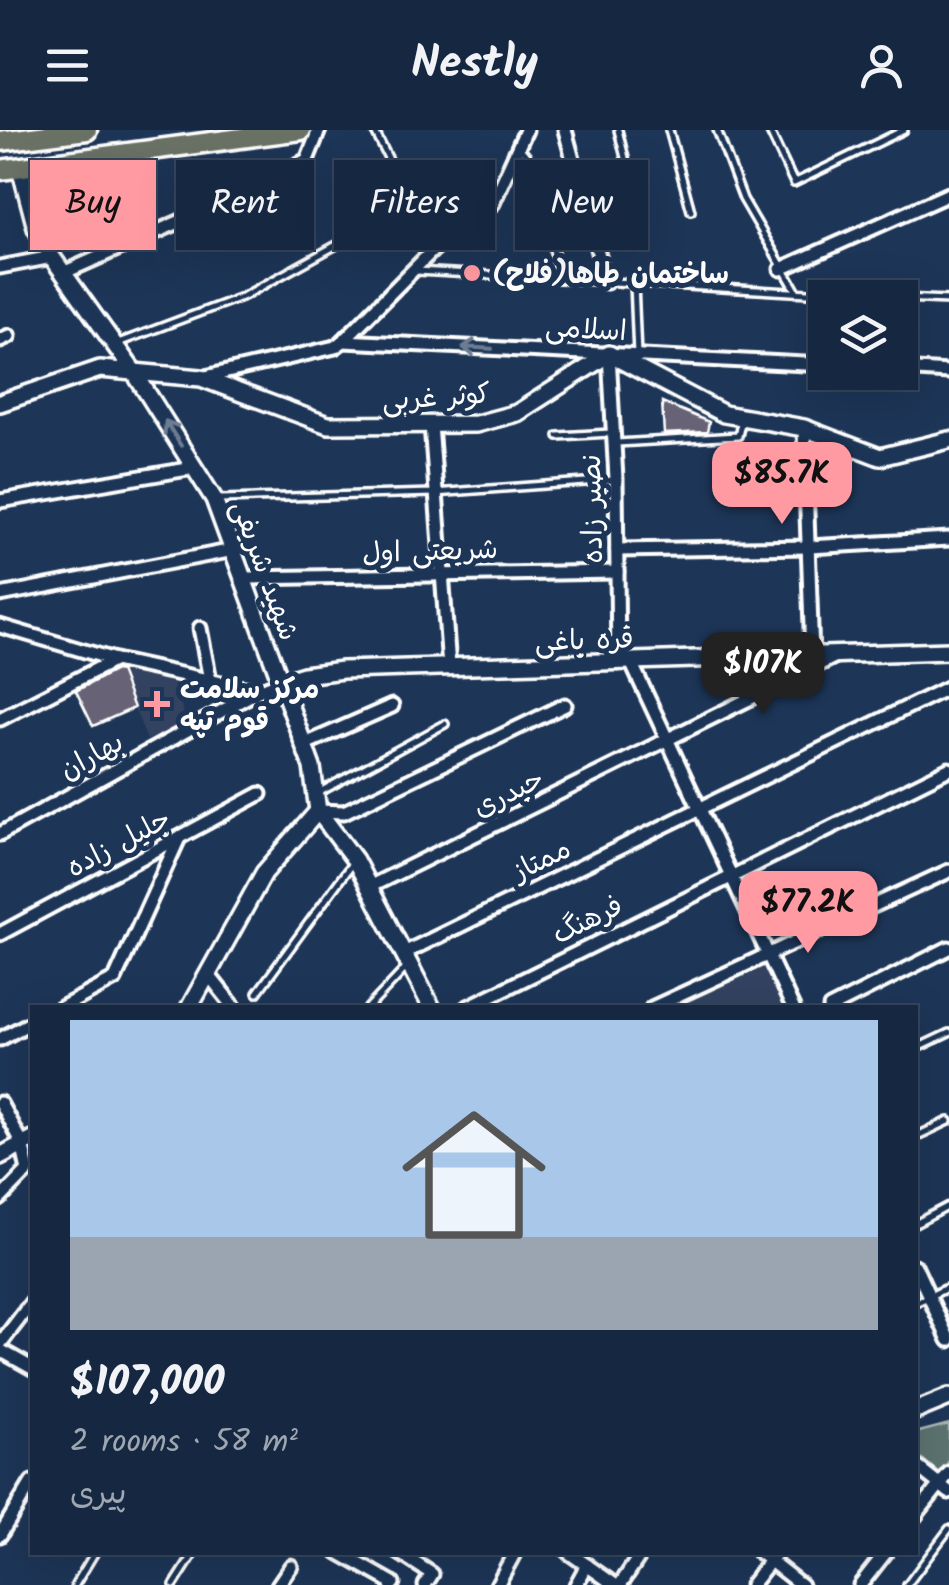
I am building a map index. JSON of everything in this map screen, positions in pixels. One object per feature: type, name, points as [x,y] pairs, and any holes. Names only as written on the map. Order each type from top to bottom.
[{"type":"main road","points":[[20,167],[8,137],[87,130]]},
{"type":"main road","points":[[0,170],[301,130]]},
{"type":"street","points":[[156,232],[222,204],[307,160],[319,130]]},
{"type":"street","name":"اسلامی","points":[[495,198],[526,130]]},
{"type":"street","points":[[565,130],[606,282]]},
{"type":"street","name":"شهید شریفى","points":[[20,167],[36,228],[52,257],[134,372],[214,499],[312,767],[317,803],[355,860],[430,1005]]},
{"type":"street","points":[[782,269],[949,194]]},
{"type":"street","points":[[63,273],[115,250]]},
{"type":"street","name":"اسلامی","points":[[201,378],[335,346],[433,250]]},
{"type":"street","points":[[0,268],[52,257]]},
{"type":"street","name":"اسلامی","points":[[344,341],[808,364]]},
{"type":"street","points":[[610,354],[724,414],[804,428],[880,457],[949,440]]},
{"type":"street","name":"کوثر غربی","points":[[0,403],[100,369],[201,378],[328,425],[476,424],[518,413],[610,354]]},
{"type":"street","name":"نصیر زاده","points":[[610,354],[624,663]]},
{"type":"street","points":[[918,370],[949,372]]},
{"type":"street","points":[[432,424],[448,667]]},
{"type":"street","points":[[804,428],[812,656]]},
{"type":"street","points":[[0,502],[194,468]]},
{"type":"street","points":[[617,550],[808,547],[949,538]]},
{"type":"street","points":[[0,595],[234,550]]},
{"type":"street","name":"شریعتی اول","points":[[244,578],[617,572]]},
{"type":"street","points":[[0,626],[115,660],[258,691]]},
{"type":"street","points":[[200,628],[210,680]]},
{"type":"street","name":"قره باغی","points":[[281,682],[304,674],[342,670],[949,650]]},
{"type":"street","name":"حیدری","points":[[370,887],[840,654]]},
{"type":"street","points":[[0,719],[115,660]]},
{"type":"street","points":[[624,663],[668,742],[791,1005]]},
{"type":"street","name":"بهاران","points":[[0,834],[258,691],[281,682]]},
{"type":"street","name":"ممتاز","points":[[407,959],[949,687]]},
{"type":"street","points":[[191,1005],[264,873],[317,803],[344,812],[565,704]]},
{"type":"street","points":[[303,744],[392,706]]},
{"type":"street","name":"فرهنگ","points":[[472,1005],[949,769]]},
{"type":"street","name":"جلیل زاده","points":[[0,934],[260,794]]},
{"type":"street","points":[[66,1005],[115,979],[178,838]]},
{"type":"street","points":[[658,1005],[949,871]]},
{"type":"street","points":[[836,1005],[949,948]]},
{"type":"street","points":[[208,974],[233,1005]]},
{"type":"street","points":[[0,1040],[30,1023]]},
{"type":"street","points":[[0,1103],[27,1141],[28,1170],[0,1199]]},
{"type":"street","points":[[0,1156],[27,1141]]},
{"type":"street","points":[[918,1272],[949,1340]]},
{"type":"street","points":[[30,1305],[0,1347],[30,1367]]},
{"type":"street","points":[[918,1411],[949,1397]]},
{"type":"street","points":[[918,1467],[945,1488]]},
{"type":"street","points":[[918,1513],[945,1488],[949,1473]]},
{"type":"street","points":[[0,1535],[30,1485]]},
{"type":"street","points":[[343,1555],[392,1584]]},
{"type":"street","points":[[403,1555],[432,1574],[425,1585]]},
{"type":"street","points":[[497,1585],[513,1555]]},
{"type":"street","points":[[572,1555],[617,1585],[640,1555]]},
{"type":"street","points":[[751,1585],[769,1555],[801,1585]]},
{"type":"street","points":[[860,1585],[882,1557]]},
{"type":"street","points":[[576,1585],[587,1565]]},
{"type":"street","points":[[278,1585],[291,1566]]},
{"type":"lane","points":[[374,130],[389,160]]},
{"type":"lane","points":[[618,130],[626,160]]},
{"type":"lane","points":[[669,130],[691,211]]},
{"type":"lane","points":[[716,130],[744,200],[797,292]]},
{"type":"lane","points":[[769,130],[794,184],[904,130]]},
{"type":"lane","points":[[882,130],[885,139]]},
{"type":"lane","points":[[518,146],[532,164],[560,279]]},
{"type":"lane","points":[[115,344],[244,296],[334,246]]},
{"type":"lane","points":[[412,271],[808,293]]},
{"type":"lane","points":[[634,283],[637,356]]},
{"type":"lane","points":[[918,299],[949,300]]},
{"type":"lane","points":[[558,436],[738,436],[742,418]]},
{"type":"lane","points":[[214,499],[438,493],[616,479]]},
{"type":"lane","points":[[317,803],[445,724]]},
{"type":"lane","points":[[257,993],[355,860]]},
{"type":"lane","points":[[370,1005],[407,959]]},
{"type":"lane","points":[[918,1048],[949,1033]]},
{"type":"lane","points":[[918,1135],[949,1121]]},
{"type":"lane","points":[[918,1222],[949,1206]]},
{"type":"lane","points":[[918,1301],[949,1287]]},
{"type":"lane","points":[[908,1585],[949,1529]]},
{"type":"lane","points":[[75,1585],[92,1555]]},
{"type":"lane","points":[[174,1585],[193,1555]]},
{"type":"shaded area","name":"مرکز سلامت قوم تپه","points":[[118,668],[173,683],[188,724],[147,740]]},
{"type":"shaded area","points":[[765,956],[788,1005],[692,1005],[686,994]]},
{"type":"green space","points":[[949,1424],[949,1461],[940,1474],[918,1456],[918,1432]]},
{"type":"building","points":[[662,402],[709,422],[707,432],[664,434]]},
{"type":"building","points":[[120,671],[134,708],[93,726],[76,691]]},
{"type":"place","name":"ساختمان طاها(فلاح)","points":[[472,273]]},
{"type":"place","name":"مرکز سلامت قوم تپه","points":[[157,704]]}]
